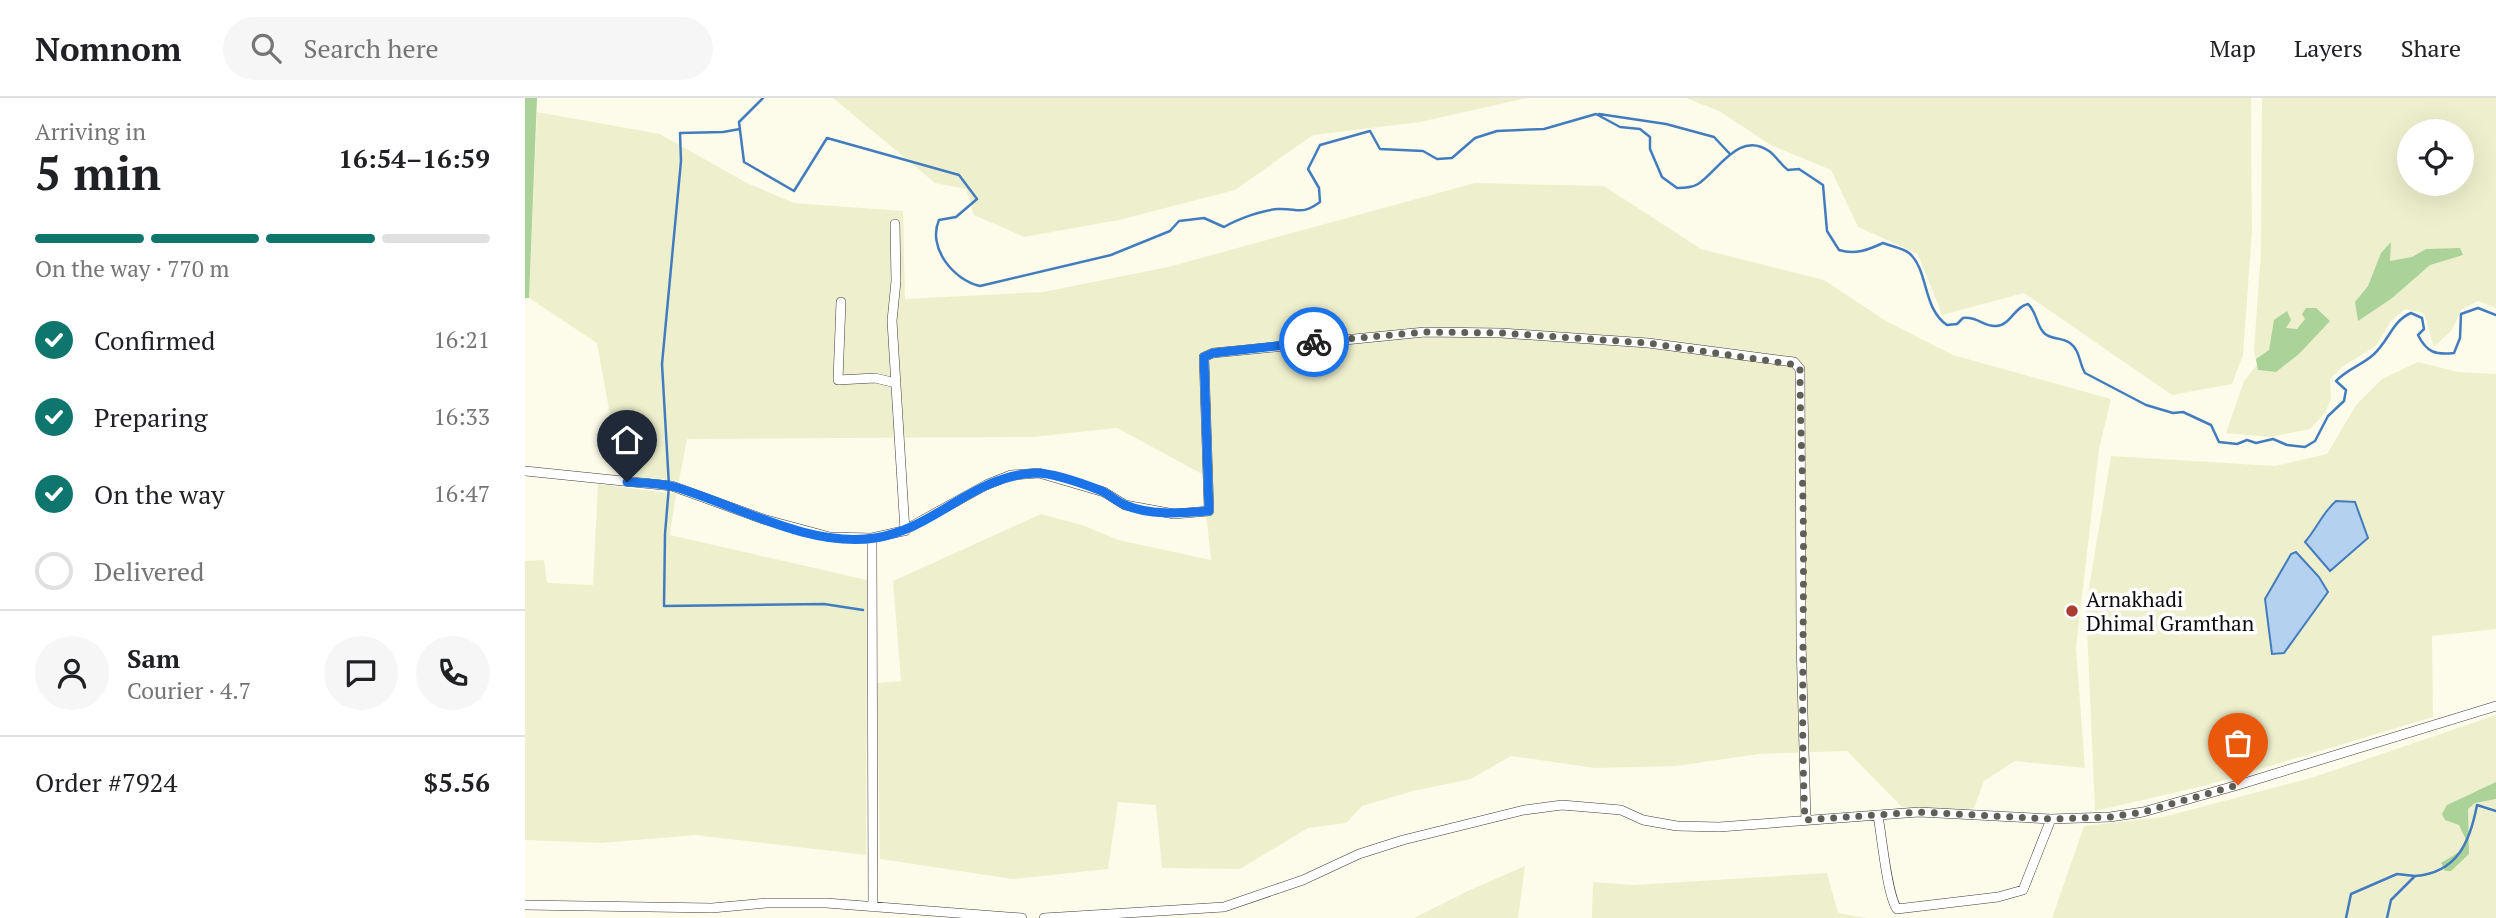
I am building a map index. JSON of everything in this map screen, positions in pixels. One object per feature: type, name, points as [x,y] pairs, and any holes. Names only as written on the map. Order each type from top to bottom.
[{"type":"street","points":[[895,224],[896,281],[892,321],[905,531]]},
{"type":"street","points":[[841,302],[838,380],[875,378],[896,383]]},
{"type":"street","points":[[525,471],[672,486],[762,519],[830,537],[872,538],[905,531],[986,485],[1011,475],[1039,473],[1104,492],[1125,505],[1174,514],[1209,511],[1204,357],[1213,353],[1438,332],[1648,343],[1794,362],[1800,369],[1805,820]]},
{"type":"street","points":[[872,538],[875,707],[873,907]]},
{"type":"street","points":[[1044,918],[1224,907],[1303,880],[1359,854],[1524,810],[1574,804],[1621,810],[1643,820],[1677,826],[1719,827],[1919,812],[2051,819],[2110,817],[2143,812],[2496,706]]},
{"type":"street","points":[[1878,816],[1889,874],[1890,899],[1898,909],[1998,897],[2022,890],[2051,819]]},
{"type":"street","points":[[525,905],[712,908],[766,903],[826,903],[952,915],[1022,918]]},
{"type":"green space","points":[[525,98],[537,98],[529,298],[525,298]]},
{"type":"green space","points":[[833,98],[1527,98],[1420,122],[1313,135],[1235,190],[1119,220],[1024,237],[974,215],[966,189],[935,183]]},
{"type":"green space","points":[[1686,98],[2251,98],[2252,231],[2243,355],[2232,384],[2172,395],[2024,293],[1942,315],[1918,254],[1858,227],[1831,170],[1771,145],[1719,111]]},
{"type":"green space","points":[[2262,98],[2496,98],[2496,308],[2478,301],[2461,310],[2452,330],[2434,347],[2424,313],[2405,309],[2391,321],[2376,346],[2342,367],[2330,379],[2331,399],[2325,413],[2310,429],[2270,437],[2226,433],[2244,381],[2257,365],[2254,351],[2261,250]]},
{"type":"green space","points":[[537,112],[660,134],[745,182],[794,203],[903,211],[905,299],[1043,292],[1168,267],[1475,183],[1604,186],[1701,249],[1824,280],[1886,321],[1953,355],[2111,399],[2099,449],[2076,648],[2085,768],[2015,761],[1984,781],[1974,808],[1958,811],[1902,807],[1847,751],[1759,754],[1676,766],[1595,768],[1511,756],[1471,779],[1413,791],[1362,806],[1346,823],[1308,828],[1240,869],[1162,868],[1156,805],[1118,802],[1108,869],[1013,879],[880,859],[877,683],[901,681],[893,581],[1041,514],[1085,526],[1118,540],[1211,560],[1202,474],[1117,428],[1032,437],[687,439],[679,481],[621,476],[597,343],[529,298]]},
{"type":"green space","points":[[2391,242],[2390,261],[2412,257],[2426,249],[2460,248],[2463,255],[2430,265],[2391,299],[2358,321],[2355,302],[2368,286],[2381,253]]},
{"type":"green space","points":[[2306,308],[2316,308],[2330,321],[2299,354],[2276,372],[2258,370],[2256,359],[2269,350],[2274,320],[2287,311],[2291,320],[2286,328],[2297,329],[2305,319],[2302,314]]},
{"type":"green space","points":[[2418,362],[2458,372],[2496,374],[2496,629],[2432,636],[2433,717],[2207,785],[2095,811],[2086,606],[2111,456],[2275,466],[2327,454],[2356,405],[2382,379]]},
{"type":"green space","points":[[598,484],[676,494],[670,535],[867,580],[866,855],[695,835],[602,843],[525,840],[525,561],[544,560],[547,583],[593,585]]},
{"type":"green space","points":[[2496,715],[2496,918],[2052,918],[2084,826],[2163,817],[2314,777]]},
{"type":"green space","points":[[2496,782],[2496,799],[2475,803],[2468,809],[2469,854],[2451,871],[2445,871],[2441,863],[2459,852],[2466,840],[2459,825],[2445,820],[2442,814],[2447,805]]},
{"type":"green space","points":[[1525,866],[1518,918],[1414,918],[1470,890]]},
{"type":"green space","points":[[1827,873],[1838,913],[1867,918],[1592,918],[1593,882],[1633,885]]},
{"type":"water","points":[[2336,501],[2355,502],[2368,538],[2330,571],[2305,542]]},
{"type":"water","points":[[2296,552],[2319,577],[2328,592],[2284,653],[2272,654],[2265,599],[2291,554]]},
{"type":"waterway","points":[[763,98],[739,122],[744,162],[794,191],[827,138],[959,175],[977,199],[956,217],[939,220],[937,241],[952,270],[970,283],[980,286],[1111,255],[1170,231],[1179,221],[1204,218],[1224,227],[1265,211],[1308,209],[1320,202],[1319,188],[1308,169],[1320,145],[1370,131],[1380,149],[1423,151],[1437,159],[1452,158],[1475,138],[1497,131],[1544,129],[1596,114],[1620,127],[1640,129],[1650,137],[1650,149],[1662,177],[1677,188],[1698,184],[1739,149],[1748,145],[1758,146],[1772,153],[1788,170],[1799,169],[1823,185],[1827,231],[1839,250],[1861,251],[1883,243],[1909,253],[1920,269],[1933,309],[1947,325],[1957,324],[1963,318],[1992,326],[2001,325],[2019,308],[2028,304],[2044,333],[2067,341],[2073,346],[2085,373],[2146,405],[2173,413],[2183,412],[2211,425],[2219,442],[2237,444],[2247,440],[2256,443],[2273,439],[2287,445],[2305,447],[2315,441],[2328,416],[2344,401],[2346,390],[2336,381],[2373,355],[2399,321],[2411,313],[2422,318],[2424,329],[2418,335],[2421,341],[2433,352],[2448,354],[2454,353],[2460,338],[2461,314],[2478,308],[2496,315]]},
{"type":"waterway","points":[[1599,114],[1666,124],[1714,137],[1729,153]]},
{"type":"waterway","points":[[740,129],[680,133],[681,161],[662,364],[669,486],[664,606],[824,604],[863,610]]},
{"type":"waterway","points":[[2387,918],[2391,900],[2415,876],[2441,869],[2459,853],[2470,831],[2477,805],[2496,811]]},
{"type":"waterway","points":[[2346,918],[2351,894],[2397,874],[2415,876]]},
{"type":"way so far","points":[[1314,342],[1425,332],[1501,333],[1648,343],[1756,360],[1794,362],[1800,369],[1798,412],[1803,502],[1801,642],[1805,820],[1919,812],[2051,819],[2110,817],[2143,812],[2238,785]]},
{"type":"place","name":"Arnakhadi Dhimal Gramthan","points":[[2072,611]]},
{"type":"route","points":[[627,482],[672,486],[762,519],[830,537],[872,538],[903,531],[932,518],[956,500],[986,485],[1011,475],[1039,473],[1104,492],[1125,505],[1174,514],[1209,511],[1204,357],[1213,353],[1314,342]]}]
